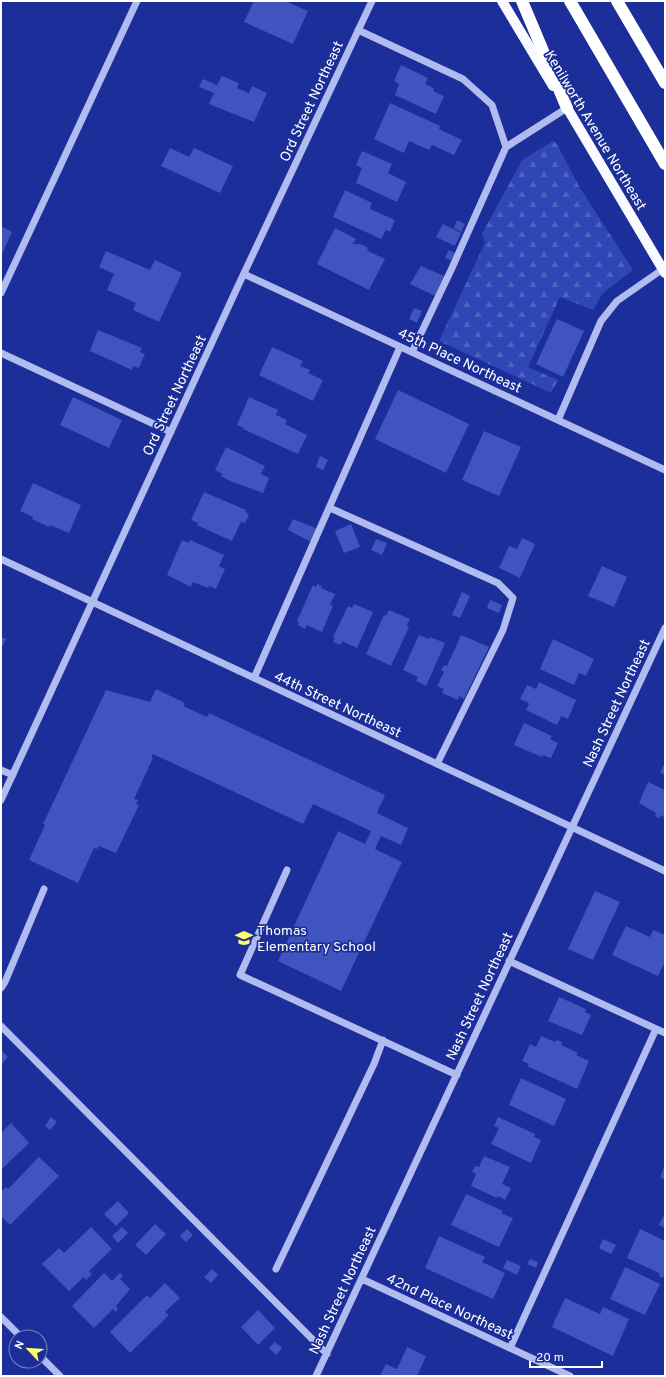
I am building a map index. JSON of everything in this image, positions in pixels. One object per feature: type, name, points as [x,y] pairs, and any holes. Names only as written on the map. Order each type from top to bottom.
[{"type":"highway","points":[[522,1],[567,108]]},
{"type":"highway","points":[[570,1],[665,164]]},
{"type":"highway","points":[[617,1],[665,83]]},
{"type":"main road","name":"Kenilworth Avenue Northeast","points":[[502,1],[664,271]]},
{"type":"street","points":[[1,293],[137,1]]},
{"type":"street","name":"Ord Street Northeast","points":[[1,800],[372,1]]},
{"type":"street","points":[[358,30],[462,79],[492,105],[506,146]]},
{"type":"street","points":[[412,352],[452,268],[506,146],[567,108]]},
{"type":"street","points":[[558,420],[602,321],[617,301],[664,271]]},
{"type":"street","name":"45th Place Northeast","points":[[244,274],[665,470]]},
{"type":"street","points":[[254,678],[400,347]]},
{"type":"street","points":[[1,353],[171,432]]},
{"type":"street","points":[[330,508],[498,583],[513,598],[503,630],[437,764]]},
{"type":"street","name":"44th Street Northeast","points":[[1,559],[665,871]]},
{"type":"street","name":"Nash Street Northeast","points":[[316,1376],[665,628]]},
{"type":"street","points":[[1,770],[12,775]]},
{"type":"street","points":[[287,870],[240,975],[457,1075]]},
{"type":"street","points":[[1,988],[5,982],[44,889]]},
{"type":"street","points":[[509,961],[665,1033]]},
{"type":"street","points":[[1,1026],[327,1354]]},
{"type":"street","points":[[510,1348],[656,1029]]},
{"type":"street","points":[[276,1269],[374,1064],[383,1040]]},
{"type":"street","name":"42nd Place Northeast","points":[[362,1279],[570,1376]]},
{"type":"street","points":[[1,1316],[13,1329]]},
{"type":"street","points":[[48,1364],[60,1376]]},
{"type":"green space","points":[[553,141],[557,144],[580,188],[633,270],[603,293],[593,310],[560,297],[528,367],[558,380],[551,393],[439,341],[483,247],[485,242],[482,234],[522,160]]},
{"type":"building","points":[[254,1],[285,1],[308,11],[293,44],[244,22]]},
{"type":"building","points":[[401,65],[428,78],[425,84],[434,88],[433,91],[444,96],[436,114],[395,95],[399,84],[394,81]]},
{"type":"building","points":[[222,76],[239,83],[237,88],[249,93],[252,86],[267,93],[254,122],[209,104],[214,93],[199,87],[203,79],[217,85]]},
{"type":"building","points":[[390,103],[440,126],[439,129],[462,140],[454,155],[432,145],[429,150],[409,141],[404,153],[374,139]]},
{"type":"building","points":[[170,148],[189,157],[194,148],[233,166],[220,193],[161,166]]},
{"type":"building","points":[[362,151],[392,164],[388,173],[406,182],[397,202],[356,183],[362,168],[356,165]]},
{"type":"building","points":[[345,190],[372,203],[370,209],[395,220],[390,232],[386,230],[381,239],[333,217]]},
{"type":"building","points":[[457,220],[465,224],[461,232],[454,228]]},
{"type":"building","points":[[443,224],[461,233],[455,246],[436,237]]},
{"type":"building","points":[[1,226],[12,232],[1,256]]},
{"type":"building","points":[[335,228],[356,239],[353,244],[360,244],[367,247],[368,251],[385,259],[369,290],[317,264]]},
{"type":"building","points":[[449,250],[455,253],[451,260],[445,258]]},
{"type":"building","points":[[106,251],[150,270],[155,260],[182,273],[159,322],[133,310],[136,303],[107,290],[114,274],[99,267]]},
{"type":"building","points":[[421,266],[444,276],[435,296],[410,284]]},
{"type":"building","points":[[414,308],[422,311],[417,323],[409,319]]},
{"type":"building","points":[[557,319],[584,331],[563,377],[536,364]]},
{"type":"building","points":[[98,330],[142,348],[140,352],[145,354],[139,368],[133,366],[132,370],[90,351]]},
{"type":"building","points":[[272,347],[303,361],[300,366],[310,370],[308,373],[323,380],[313,401],[259,375]]},
{"type":"building","points":[[398,390],[469,424],[446,473],[375,439]]},
{"type":"building","points":[[73,397],[122,420],[109,448],[60,425]]},
{"type":"building","points":[[249,397],[278,410],[276,415],[287,420],[285,424],[307,435],[298,454],[237,425]]},
{"type":"building","points":[[484,431],[521,447],[499,496],[462,480]]},
{"type":"building","points":[[226,447],[265,466],[261,474],[269,478],[263,493],[230,481],[221,476],[223,474],[215,470]]},
{"type":"building","points":[[320,456],[328,460],[323,470],[316,467]]},
{"type":"building","points":[[33,483],[81,505],[69,533],[50,525],[49,527],[32,519],[33,517],[20,511]]},
{"type":"building","points":[[204,492],[246,510],[245,512],[249,514],[245,523],[241,522],[232,541],[197,525],[198,523],[191,520]]},
{"type":"building","points":[[293,519],[318,529],[311,542],[288,530]]},
{"type":"building","points":[[351,524],[360,547],[344,553],[335,531]]},
{"type":"building","points":[[522,538],[535,544],[520,578],[499,568],[509,546],[517,549]]},
{"type":"building","points":[[376,539],[387,543],[382,555],[371,550]]},
{"type":"building","points":[[182,540],[189,543],[190,540],[224,555],[219,566],[225,569],[216,589],[209,586],[208,588],[193,582],[191,587],[167,575]]},
{"type":"building","points":[[602,566],[627,577],[614,607],[588,596]]},
{"type":"building","points":[[317,584],[322,586],[321,588],[335,594],[330,605],[333,606],[322,632],[307,625],[305,629],[298,625],[299,622],[297,621],[313,585],[316,587]]},
{"type":"building","points":[[462,592],[470,596],[460,618],[452,615]]},
{"type":"building","points":[[490,600],[502,605],[499,613],[487,608]]},
{"type":"building","points":[[354,604],[373,612],[357,648],[342,641],[341,645],[333,642],[335,638],[333,637],[348,606],[352,608]]},
{"type":"building","points":[[389,610],[410,619],[407,626],[409,627],[391,666],[366,654],[384,615],[386,616]]},
{"type":"building","points":[[419,635],[429,639],[430,637],[445,643],[426,686],[416,681],[418,677],[403,670]]},
{"type":"building","points":[[461,635],[489,647],[464,699],[459,696],[458,700],[442,693],[444,689],[437,686],[444,672],[441,670],[444,665],[447,666]]},
{"type":"building","points":[[1,637],[6,639],[1,649]]},
{"type":"building","points":[[553,639],[594,659],[586,676],[579,673],[574,685],[540,669]]},
{"type":"building","points":[[539,682],[576,700],[568,719],[561,716],[557,725],[526,710],[529,703],[520,699],[527,685],[536,689]]},
{"type":"building","points":[[156,689],[185,703],[183,706],[207,717],[209,713],[385,795],[377,813],[408,828],[401,845],[381,836],[375,849],[402,862],[341,991],[278,961],[338,831],[365,844],[371,831],[313,804],[303,824],[153,754],[151,757],[153,758],[134,799],[138,800],[136,804],[139,805],[116,853],[99,846],[98,849],[94,848],[78,883],[29,860],[45,825],[43,824],[106,690],[150,702]]},
{"type":"building","points":[[524,723],[552,736],[550,739],[558,743],[551,758],[543,755],[542,757],[514,745]]},
{"type":"building","points":[[665,762],[665,775],[660,773]]},
{"type":"building","points":[[648,782],[665,790],[665,820],[661,815],[659,818],[655,816],[656,813],[639,803]]},
{"type":"building","points":[[595,891],[620,902],[593,960],[568,949]]},
{"type":"building","points":[[626,926],[650,937],[653,930],[665,935],[665,962],[658,976],[612,955]]},
{"type":"building","points":[[559,997],[586,1009],[585,1012],[591,1015],[582,1035],[548,1021]]},
{"type":"building","points":[[541,1036],[555,1042],[556,1040],[562,1042],[561,1045],[578,1053],[576,1055],[589,1061],[577,1089],[527,1066],[529,1064],[522,1061],[530,1044],[536,1047]]},
{"type":"building","points":[[1,1050],[8,1057],[1,1065]]},
{"type":"building","points":[[521,1078],[566,1099],[554,1126],[509,1105]]},
{"type":"building","points":[[51,1117],[57,1122],[50,1130],[45,1126]]},
{"type":"building","points":[[498,1117],[535,1134],[534,1137],[541,1140],[531,1163],[491,1144],[499,1128],[494,1126]]},
{"type":"building","points":[[11,1123],[29,1143],[1,1170],[1,1133]]},
{"type":"building","points":[[484,1156],[510,1167],[502,1184],[511,1188],[505,1200],[471,1186],[476,1174],[472,1172],[475,1166],[479,1167]]},
{"type":"building","points":[[39,1157],[59,1176],[10,1225],[1,1216],[1,1192],[6,1187],[8,1189]]},
{"type":"building","points":[[665,1165],[665,1180],[660,1177]]},
{"type":"building","points":[[466,1194],[503,1211],[501,1213],[513,1218],[499,1247],[451,1225]]},
{"type":"building","points":[[118,1201],[129,1213],[116,1226],[104,1214]]},
{"type":"building","points":[[665,1213],[665,1228],[659,1225]]},
{"type":"building","points":[[155,1224],[166,1234],[146,1255],[135,1245]]},
{"type":"building","points":[[91,1227],[112,1249],[89,1271],[92,1274],[86,1280],[84,1277],[69,1291],[42,1264],[59,1248],[64,1253]]},
{"type":"building","points":[[122,1227],[128,1233],[118,1243],[112,1236]]},
{"type":"building","points":[[187,1229],[193,1235],[186,1242],[180,1236]]},
{"type":"building","points":[[640,1229],[665,1241],[665,1273],[663,1278],[659,1276],[659,1273],[627,1258]]},
{"type":"building","points":[[439,1236],[485,1257],[482,1262],[505,1273],[493,1299],[425,1268]]},
{"type":"building","points":[[603,1239],[616,1245],[611,1254],[599,1248]]},
{"type":"building","points":[[530,1259],[538,1262],[536,1268],[527,1264]]},
{"type":"building","points":[[507,1260],[521,1266],[517,1275],[503,1268]]},
{"type":"building","points":[[625,1267],[660,1284],[645,1315],[610,1299]]},
{"type":"building","points":[[212,1269],[218,1275],[211,1283],[204,1277]]},
{"type":"building","points":[[104,1273],[112,1281],[120,1273],[123,1276],[120,1279],[130,1289],[116,1306],[118,1309],[115,1312],[113,1309],[94,1328],[72,1306]]},
{"type":"building","points":[[165,1283],[180,1298],[165,1312],[169,1315],[130,1353],[110,1332],[147,1295],[150,1298]]},
{"type":"building","points":[[565,1298],[600,1314],[603,1307],[629,1319],[613,1356],[552,1327]]},
{"type":"building","points":[[258,1310],[275,1328],[258,1345],[241,1327]]},
{"type":"building","points":[[275,1342],[282,1348],[276,1355],[269,1348]]},
{"type":"building","points":[[407,1347],[426,1356],[417,1376],[380,1376],[386,1364],[397,1369]]},
{"type":"place","name":"Thomas Elementary School","points":[[244,938]]}]
